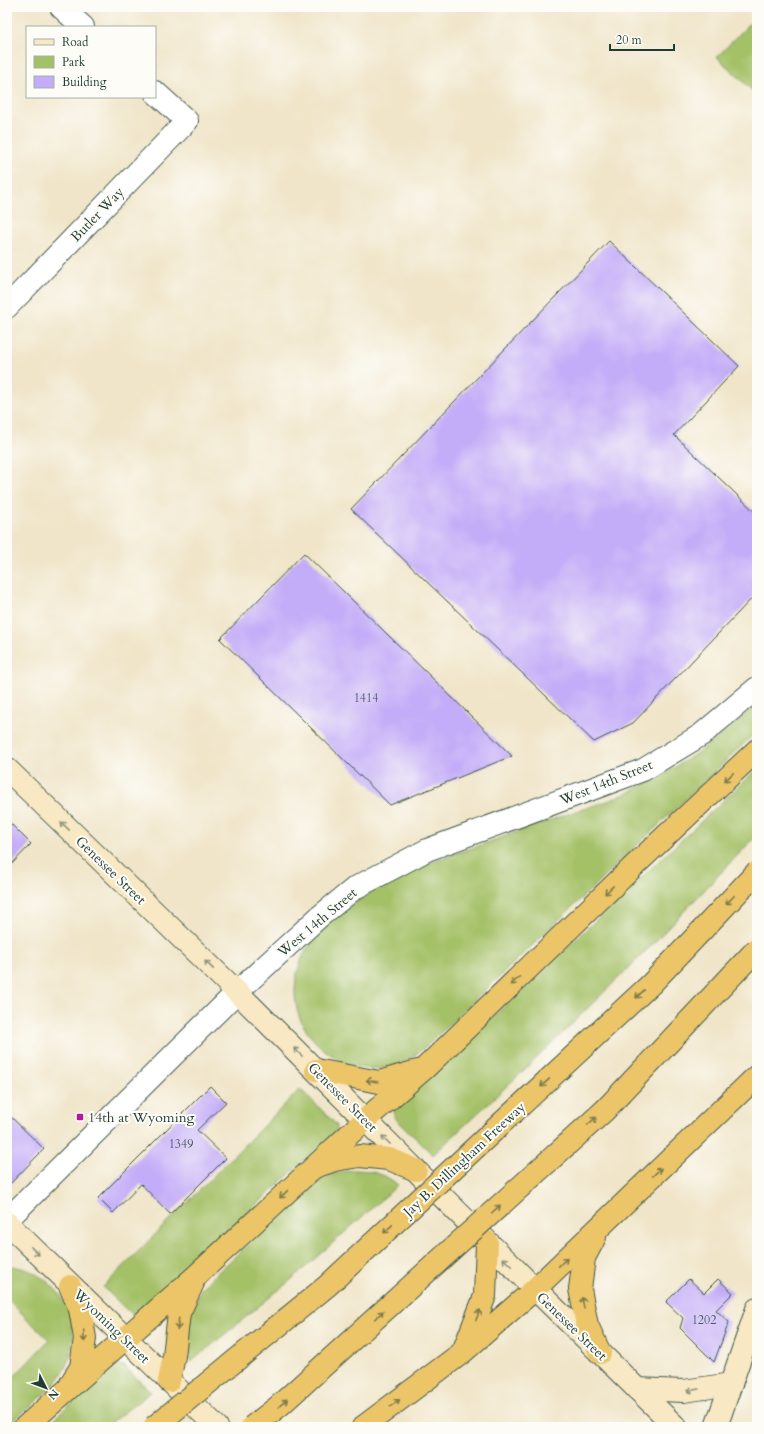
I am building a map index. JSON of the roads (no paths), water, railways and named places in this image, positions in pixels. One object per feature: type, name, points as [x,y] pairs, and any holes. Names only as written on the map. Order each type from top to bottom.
[{"type":"highway","points":[[26,1427],[197,1275],[366,1119],[424,1069],[637,863],[757,750]]},
{"type":"highway","name":"Jay B. Dillingham Freeway","points":[[154,1427],[327,1286],[651,984],[757,872]]},
{"type":"highway","points":[[252,1427],[285,1401],[605,1110],[757,950]]},
{"type":"highway","points":[[316,1070],[379,1082],[424,1069]]},
{"type":"highway","points":[[363,1427],[463,1352],[535,1290],[757,1076]]},
{"type":"highway","points":[[313,1168],[335,1160],[360,1156],[389,1159],[416,1170]]},
{"type":"highway","points":[[600,1226],[584,1258],[580,1289],[587,1325],[600,1353]]},
{"type":"highway","points":[[463,1352],[485,1296],[487,1242]]},
{"type":"highway","points":[[169,1381],[174,1356],[179,1313],[197,1275]]},
{"type":"highway","points":[[67,1389],[81,1367],[85,1338],[80,1309],[70,1286]]},
{"type":"main road","name":"Genessee Street","points":[[7,769],[237,992],[366,1119],[535,1290],[676,1427]]},
{"type":"main road","name":"Wyoming Street","points":[[7,1222],[70,1286],[217,1427]]},
{"type":"main road","points":[[716,1427],[757,1309]]},
{"type":"main road","points":[[637,1389],[684,1391],[731,1384]]},
{"type":"street","points":[[61,7],[82,26]]},
{"type":"street","name":"Butler Way","points":[[7,307],[187,121],[156,93]]},
{"type":"street","name":"West 14th Street","points":[[7,1222],[237,992],[319,917],[355,888],[427,850],[643,770],[701,735],[757,688]]},
{"type":"place","name":"14th at Wyoming","points":[[80,1117]]}]
